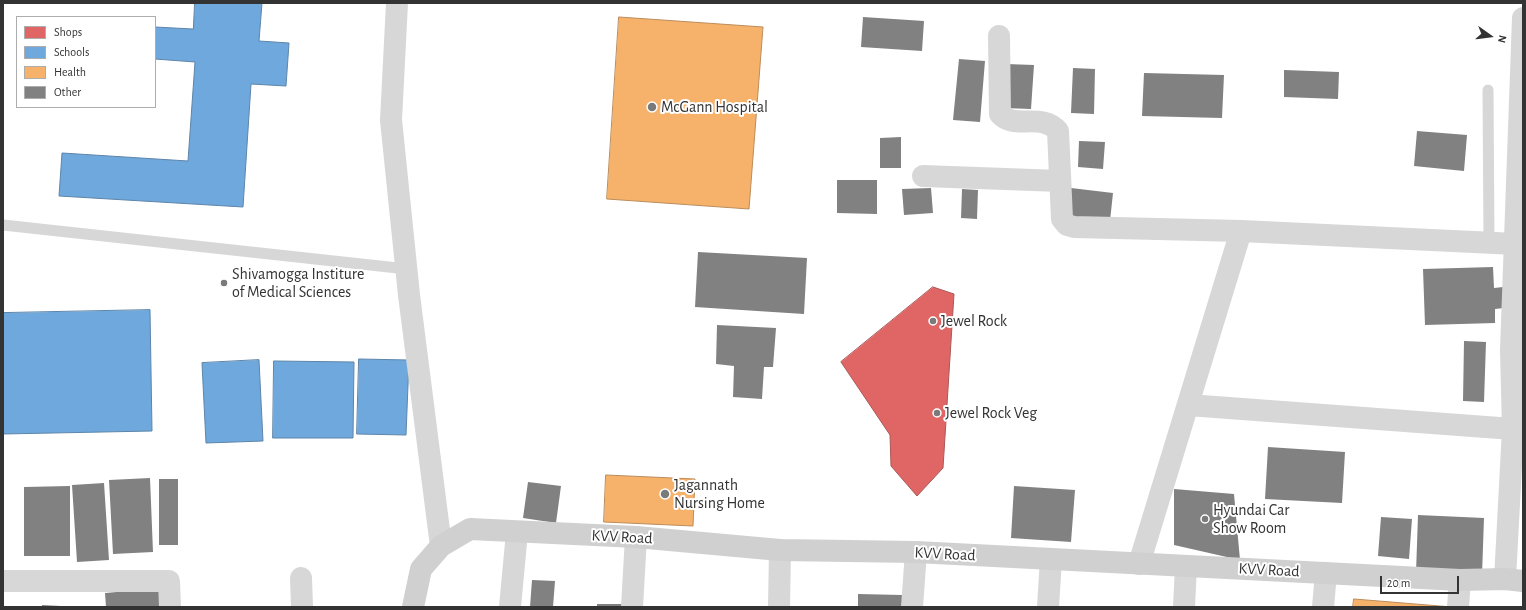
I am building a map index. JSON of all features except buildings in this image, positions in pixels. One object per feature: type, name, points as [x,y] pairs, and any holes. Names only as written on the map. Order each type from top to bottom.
[{"type":"main road","name":"KVV Road","points":[[413,607],[421,569],[441,546],[470,529],[636,537],[780,550],[916,552],[1460,580],[1514,580]]},
{"type":"street","points":[[397,3],[391,120],[407,269],[441,546]]},
{"type":"street","points":[[1514,580],[1513,429],[1517,350],[1516,244],[1523,18]]},
{"type":"street","points":[[999,36],[1000,114],[1007,120],[1043,122],[1053,126],[1058,131],[1062,219],[1067,225],[1074,227],[1241,231],[1516,244]]},
{"type":"street","points":[[923,176],[1060,181]]},
{"type":"street","points":[[1139,564],[1241,231]]},
{"type":"street","points":[[1188,405],[1513,429]]},
{"type":"street","points":[[510,607],[517,532]]},
{"type":"street","points":[[632,607],[636,537]]},
{"type":"street","points":[[779,607],[780,550]]},
{"type":"street","points":[[912,607],[916,552]]},
{"type":"street","points":[[1048,607],[1051,559]]},
{"type":"street","points":[[1184,607],[1186,566]]},
{"type":"street","points":[[1323,607],[1326,573]]},
{"type":"street","points":[[301,578],[302,607]]},
{"type":"street","points":[[1458,607],[1460,580]]},
{"type":"street","points":[[3,581],[169,581],[170,607]]},
{"type":"lane","points":[[1488,90],[1489,242]]},
{"type":"lane","points":[[3,225],[407,269]]},
{"type":"place","name":"McGann Hospital","points":[[652,107]]},
{"type":"place","name":"Shivamogga Institure of Medical Sciences","points":[[224,283]]},
{"type":"place","name":"Jewel Rock","points":[[933,321]]},
{"type":"place","name":"Jewel Rock Veg","points":[[937,413]]},
{"type":"place","name":"Jagannath Nursing Home","points":[[665,494]]},
{"type":"place","name":"Hyundai Car Show Room","points":[[1205,519]]}]
